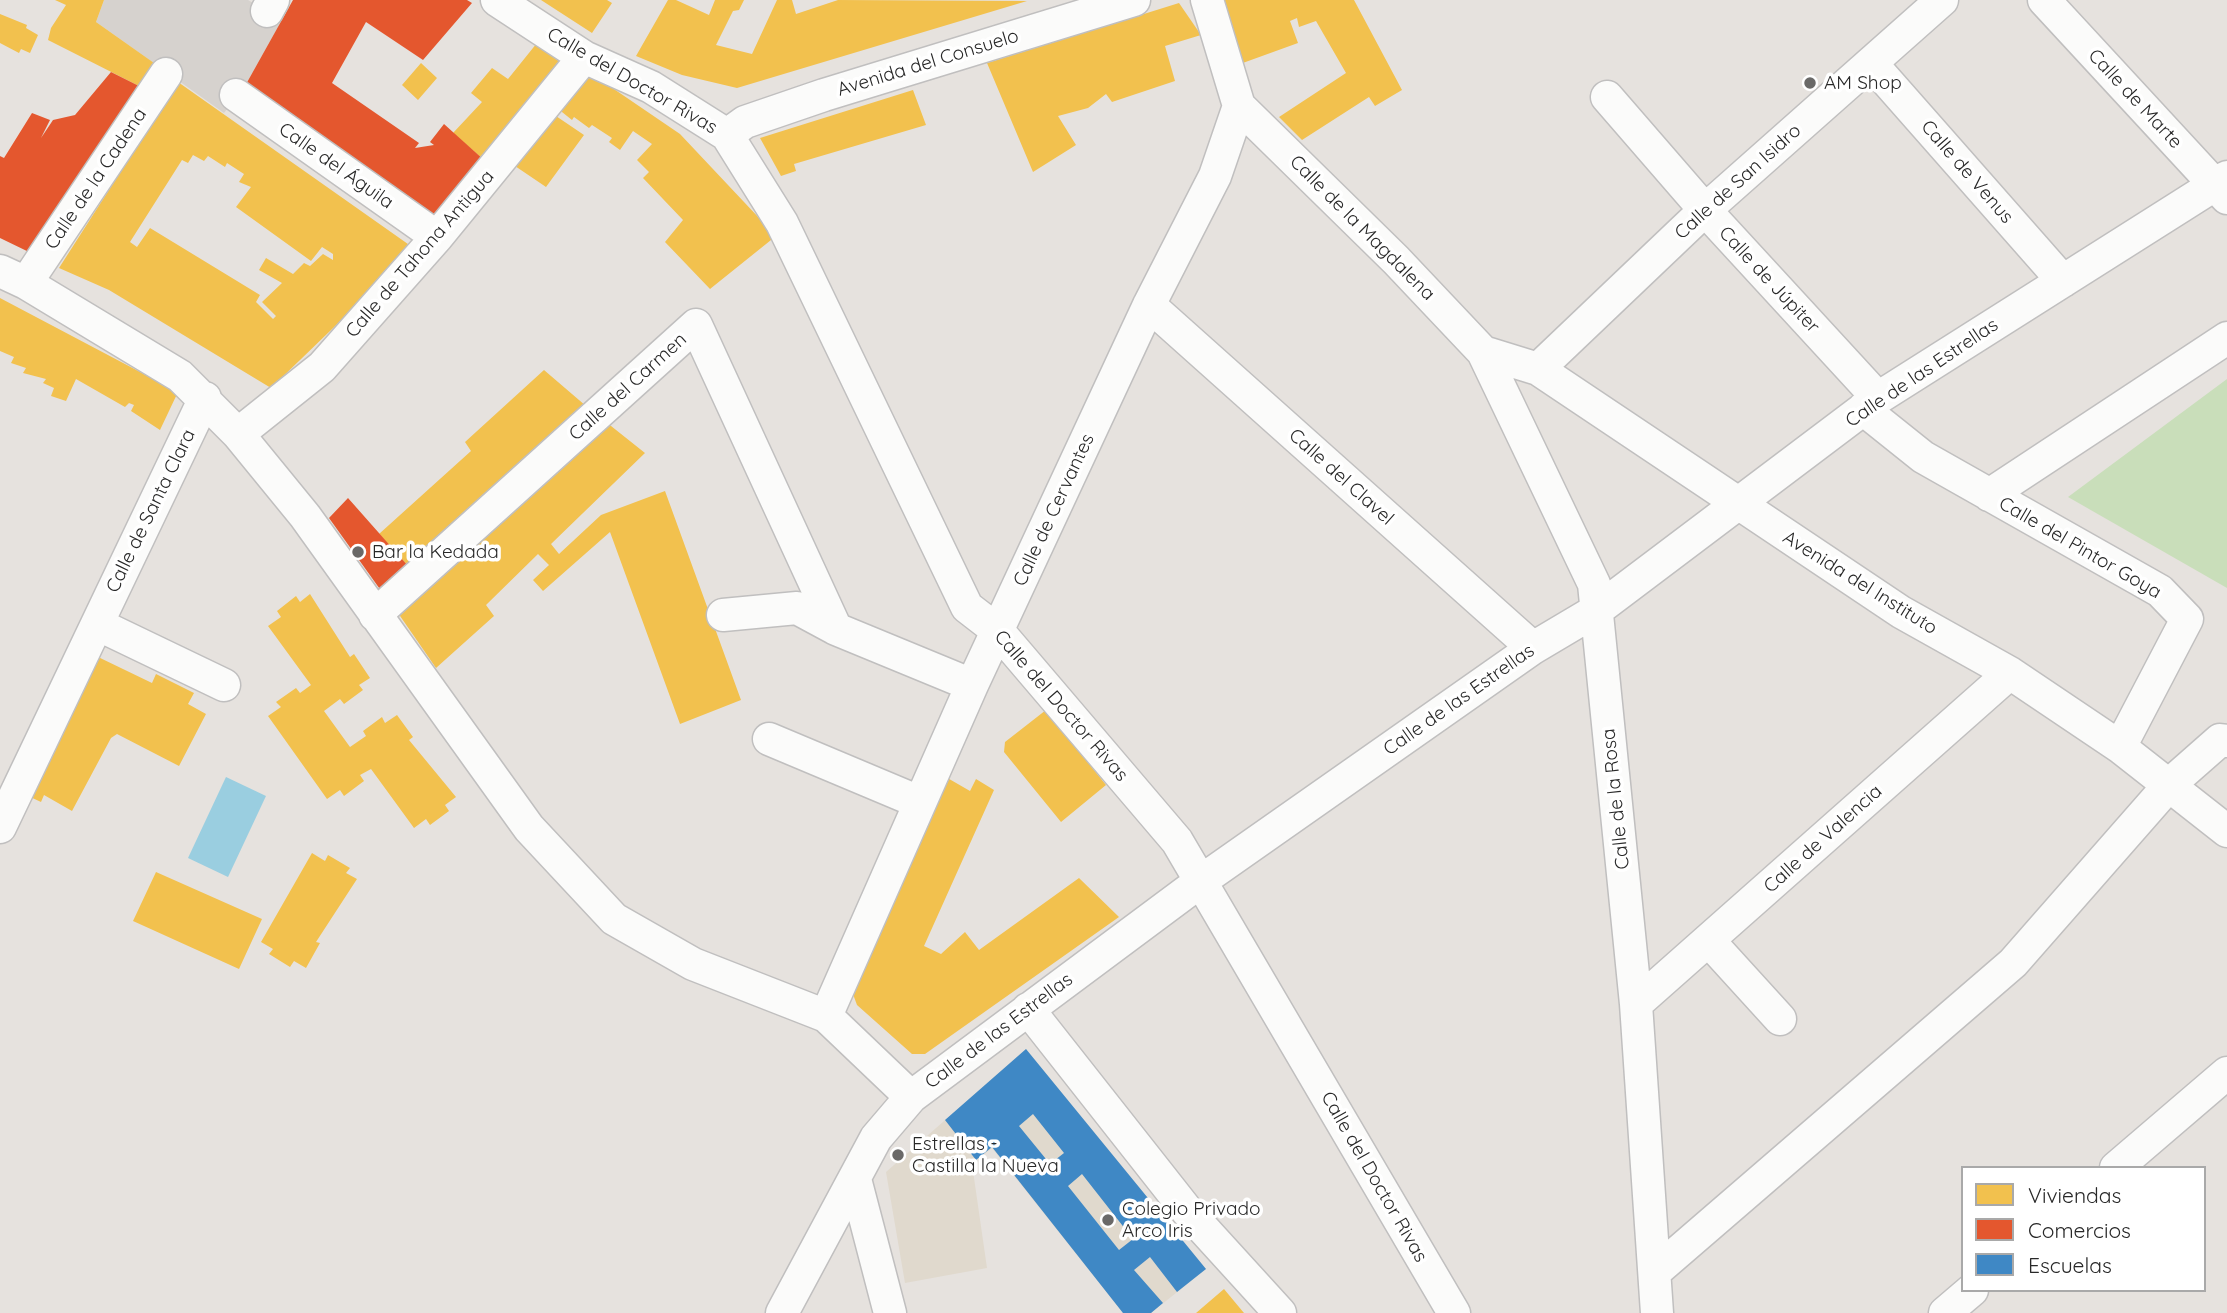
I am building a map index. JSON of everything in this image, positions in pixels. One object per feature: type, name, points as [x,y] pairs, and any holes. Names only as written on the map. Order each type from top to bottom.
[{"type":"street","name":"Calle del Doctor Rivas","points":[[497,0],[584,57],[651,87],[727,135],[782,223],[967,607],[998,631],[1177,841],[1454,1313]]},
{"type":"street","name":"Avenida del Consuelo","points":[[727,135],[745,122],[811,99],[1134,0]]},
{"type":"street","points":[[1207,0],[1239,106]]},
{"type":"street","name":"Calle de San Isidro","points":[[1538,369],[1705,210],[1942,0]]},
{"type":"street","name":"Calle de Marte","points":[[2044,0],[2223,186]]},
{"type":"street","name":"Calle de Tahona Antigua","points":[[238,434],[322,366],[437,237],[584,57]]},
{"type":"street","name":"Calle de Venus","points":[[1871,63],[2063,281]]},
{"type":"street","name":"Calle de la Cadena","points":[[13,277],[166,74]]},
{"type":"street","name":"Calle del Águila","points":[[236,95],[437,237]]},
{"type":"street","name":"Calle de Júpiter","points":[[1607,97],[1871,404]]},
{"type":"street","name":"Calle de Cervantes","points":[[826,1016],[972,685],[1149,305],[1214,176],[1239,106]]},
{"type":"street","name":"Calle de la Magdalena","points":[[1239,106],[1396,260],[1483,352]]},
{"type":"street","name":"Calle de las Estrellas","points":[[782,1313],[876,1138],[911,1097],[1201,881],[1533,648],[1597,610],[1871,404],[2063,281],[2223,186]]},
{"type":"street","points":[[13,277],[180,376],[205,398],[238,434],[304,516],[528,828],[614,919],[693,964],[826,1016],[911,1097]]},
{"type":"street","name":"Calle del Clavel","points":[[1149,305],[1533,648]]},
{"type":"street","name":"Calle del Carmen","points":[[375,615],[696,326],[836,629]]},
{"type":"street","name":"Calle del Pintor Goya","points":[[1989,495],[2227,338]]},
{"type":"street","name":"Avenida del Instituto","points":[[1483,352],[1538,369],[1901,612],[2010,673],[2120,747],[2227,831]]},
{"type":"street","name":"Calle de la Rosa","points":[[1483,352],[1594,584],[1636,1004],[1657,1313]]},
{"type":"street","name":"Calle de Santa Clara","points":[[0,827],[205,398]]},
{"type":"street","name":"Calle del Pintor Goya","points":[[1871,404],[1923,457],[2160,591],[2187,619],[2120,747]]},
{"type":"street","points":[[723,615],[797,608],[836,629],[972,685]]},
{"type":"street","points":[[97,624],[224,685]]},
{"type":"street","name":"Calle de Valencia","points":[[1636,1004],[2010,673]]},
{"type":"street","points":[[769,739],[919,802]]},
{"type":"street","points":[[1656,1272],[2013,963],[2169,784],[2223,740]]},
{"type":"street","points":[[1709,941],[1780,1019]]},
{"type":"street","points":[[1028,1009],[1188,1212],[1280,1313]]},
{"type":"street","points":[[2118,1166],[2227,1073]]},
{"type":"street","points":[[855,1179],[890,1313]]},
{"type":"street","points":[[1945,1313],[1970,1292]]},
{"type":"shaded area","points":[[104,0],[248,0],[282,20],[245,86],[224,113],[96,22]]},
{"type":"shaded area","name":"Colegio Privado Arco Iris","points":[[1026,1049],[1206,1269],[1151,1313],[1123,1313],[992,1148],[972,1164],[987,1268],[905,1283],[886,1172]]},
{"type":"green space","points":[[2227,379],[2227,588],[2068,497]]},
{"type":"water","points":[[226,777],[266,796],[228,877],[188,858]]},
{"type":"building: Viviendas","points":[[55,0],[104,0],[96,22],[154,63],[139,86],[48,40],[51,28],[66,5]]},
{"type":"building: Viviendas","points":[[541,0],[607,0],[612,3],[592,33]]},
{"type":"building: Viviendas","points":[[668,0],[676,0],[709,15],[715,0],[744,0],[739,10],[733,11],[716,45],[752,54],[777,0],[792,0],[796,14],[838,0],[1027,1],[737,88],[682,75],[636,56]]},
{"type":"building: Viviendas","points":[[1222,0],[1354,0],[1402,90],[1375,106],[1369,97],[1302,140],[1279,117],[1346,73],[1316,21],[1299,27],[1297,18],[1290,21],[1298,43],[1240,64]]},
{"type":"building: Viviendas","points":[[1179,3],[1201,35],[1165,46],[1175,81],[1112,102],[1106,94],[1088,108],[1058,116],[1076,145],[1033,172],[987,63]]},
{"type":"building: Viviendas","points":[[0,14],[27,25],[26,28],[38,35],[30,53],[21,49],[19,53],[0,43]]},
{"type":"building: Viviendas","points":[[537,43],[563,60],[484,160],[453,133],[482,102],[471,93],[492,68],[508,79]]},
{"type":"building: Viviendas","points":[[421,63],[437,78],[418,100],[402,85]]},
{"type":"building: Viviendas","points":[[586,70],[680,134],[776,236],[710,289],[665,242],[683,220],[643,178],[649,172],[637,160],[652,144],[633,131],[620,150],[609,142],[612,138],[592,125],[589,128],[574,117],[572,120],[557,108]]},
{"type":"building: Viviendas","points":[[178,82],[415,249],[271,388],[109,290],[59,268]],"holes":[[[193,155],[204,161],[208,156],[225,167],[227,163],[244,174],[239,182],[251,187],[236,207],[311,261],[322,247],[333,254],[333,260],[323,254],[310,266],[304,263],[293,274],[266,258],[259,270],[282,283],[262,302],[276,316],[273,319],[256,302],[260,295],[150,228],[137,247],[130,242],[182,160],[188,163]]]},
{"type":"building: Viviendas","points":[[913,90],[926,125],[794,164],[796,171],[781,176],[760,138]]},
{"type":"building: Viviendas","points":[[553,114],[584,135],[546,187],[515,166]]},
{"type":"building: Viviendas","points":[[0,298],[178,392],[160,430],[131,411],[134,405],[129,403],[125,407],[76,379],[66,401],[51,396],[54,388],[43,383],[46,379],[23,373],[26,368],[11,363],[14,357],[0,351]]},
{"type":"building: Viviendas","points":[[544,370],[586,406],[409,567],[379,534],[471,451],[465,442]]},
{"type":"building: Viviendas","points":[[606,422],[645,453],[551,544],[559,554],[601,515],[665,491],[741,700],[680,724],[610,532],[543,591],[533,580],[549,565],[538,554],[486,605],[494,616],[436,668],[398,613]]},
{"type":"building: Viviendas","points":[[310,594],[350,657],[354,654],[370,678],[359,685],[363,690],[344,704],[340,699],[324,711],[350,747],[366,736],[363,731],[382,717],[385,723],[397,715],[413,737],[409,740],[456,797],[445,805],[449,811],[430,825],[426,819],[414,828],[371,769],[360,775],[364,781],[344,796],[340,790],[327,799],[268,716],[281,707],[276,702],[296,688],[300,693],[311,685],[268,626],[281,617],[277,611],[296,596],[300,602]]},
{"type":"building: Viviendas","points":[[96,656],[152,683],[156,674],[194,693],[188,704],[206,714],[179,766],[117,734],[111,738],[72,811],[44,795],[41,802],[26,795]]},
{"type":"building: Viviendas","points":[[1046,710],[1106,785],[1061,822],[1004,752],[1005,742]]},
{"type":"building: Viviendas","points":[[944,776],[970,791],[976,779],[994,790],[924,946],[941,954],[965,932],[979,950],[1079,878],[1119,917],[925,1054],[912,1054],[857,1005],[850,986]]},
{"type":"building: Viviendas","points":[[312,853],[325,861],[328,855],[350,868],[346,873],[357,879],[316,942],[320,943],[306,968],[294,961],[290,967],[269,954],[273,949],[261,942]]},
{"type":"building: Viviendas","points":[[156,872],[262,919],[239,969],[133,921]]},
{"type":"building: Viviendas","points":[[1224,1289],[1244,1313],[1196,1313]]},
{"type":"building: Comercios","points":[[293,0],[467,0],[472,3],[423,60],[366,22],[332,83],[419,143],[415,148],[434,145],[430,142],[444,124],[484,160],[436,218],[245,86]]},
{"type":"building: Comercios","points":[[111,72],[139,86],[31,253],[0,238],[0,156],[4,158],[32,113],[50,120],[41,138],[53,120],[75,115]]},
{"type":"building: Comercios","points":[[348,498],[409,567],[382,592],[329,518]]},
{"type":"building: Escuelas","name":"Colegio Privado Arco Iris","points":[[1026,1049],[1206,1269],[1177,1292],[1150,1257],[1134,1270],[1163,1303],[1151,1313],[1123,1313],[992,1147],[976,1160],[945,1120]],"holes":[[[1033,1114],[1064,1153],[1050,1164],[1019,1126]],[[1082,1174],[1133,1239],[1119,1250],[1068,1186]]]},
{"type":"place","name":"AM Shop","points":[[1810,83]]},
{"type":"place","name":"Bar la Kedada","points":[[358,552]]},
{"type":"place","name":"Estrellas - Castilla la Nueva","points":[[898,1155]]},
{"type":"place","name":"Colegio Privado Arco Iris","points":[[1108,1220]]}]
